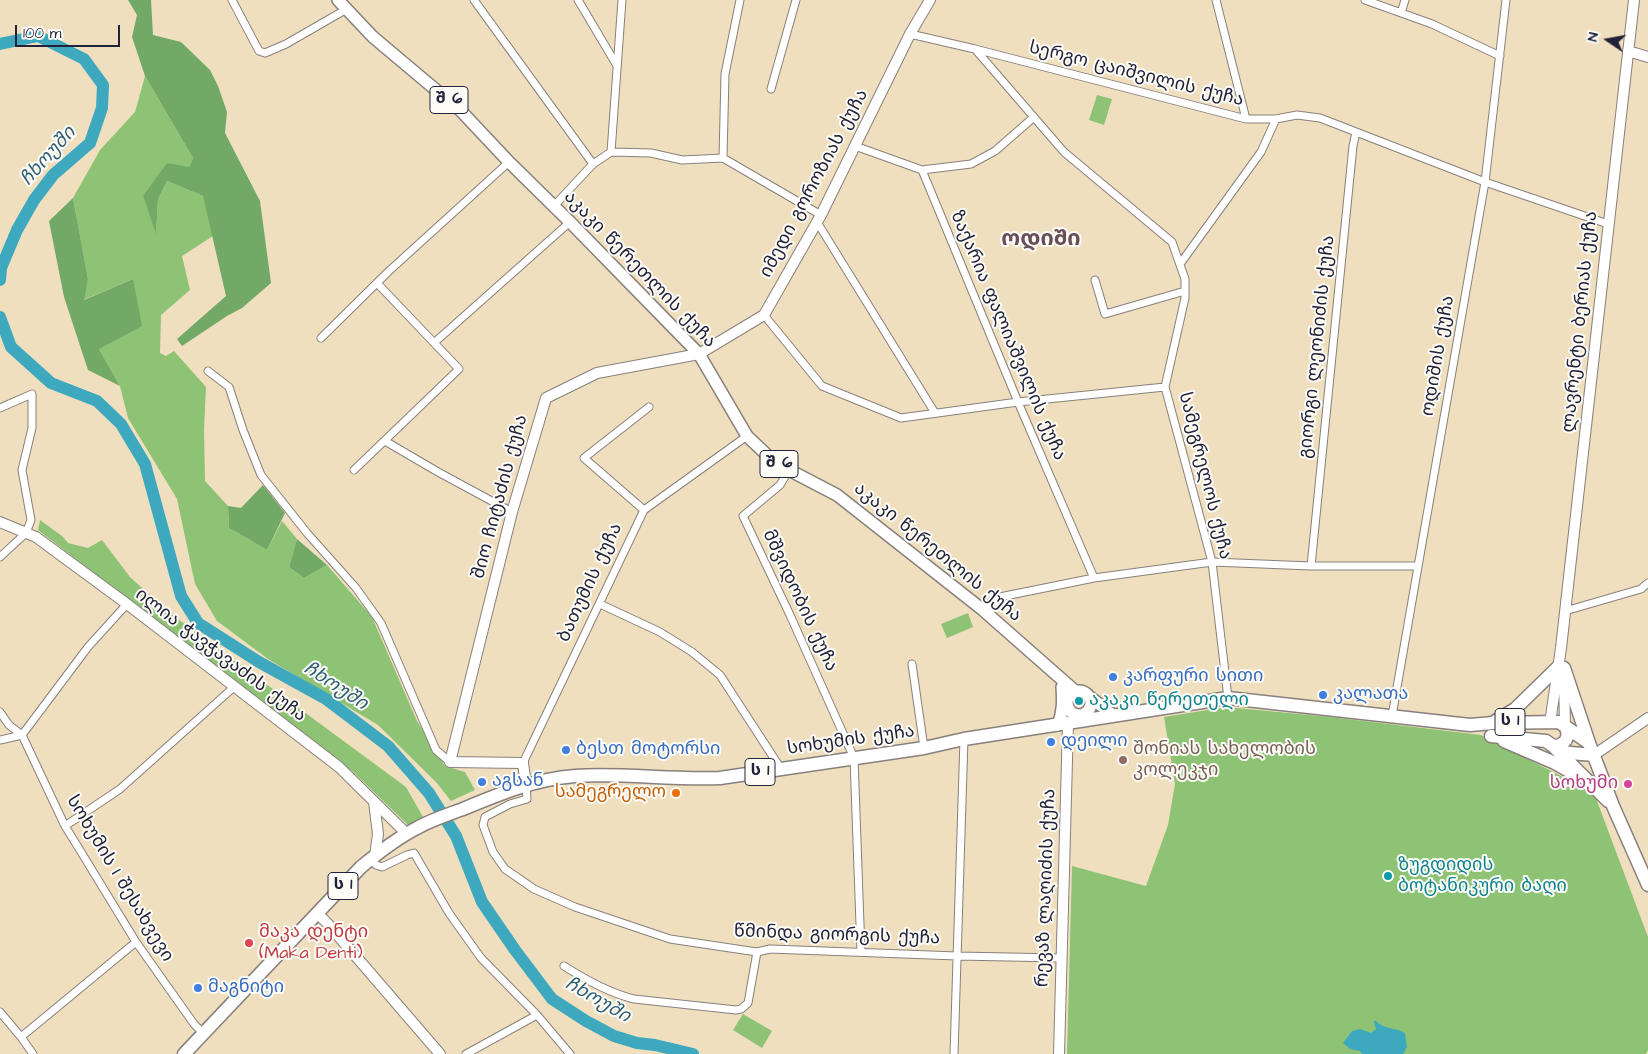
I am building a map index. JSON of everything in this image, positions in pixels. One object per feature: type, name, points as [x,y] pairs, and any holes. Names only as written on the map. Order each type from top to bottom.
[{"type":"highway","points":[[1493,723],[1515,709],[1561,667],[1613,806],[1647,880]]},
{"type":"highway","name":"სოხუმის ქუჩა","points":[[184,1054],[361,867],[373,858],[412,831],[520,787],[555,778],[608,775],[692,779],[720,778],[924,748],[964,739],[1063,724],[1085,716],[1113,715],[1228,698],[1470,725]]},
{"type":"highway","points":[[1515,709],[1546,722],[1559,722],[1589,743]]},
{"type":"highway","points":[[1546,722],[1543,732],[1553,746],[1613,806]]},
{"type":"highway","name":"ს 1","points":[[1470,725],[1546,722]]},
{"type":"highway","name":"ს 1","points":[[1470,725],[1491,736],[1553,746]]},
{"type":"highway","points":[[1553,746],[1559,745],[1566,740],[1568,734],[1565,726]]},
{"type":"highway","points":[[1491,736],[1555,762],[1593,785]]},
{"type":"highway","points":[[1553,746],[1589,756],[1594,755]]},
{"type":"main road","name":"აკაკი წერეთლის ქუჩა","points":[[338,0],[373,37],[462,111],[509,162],[699,354],[747,436],[789,470],[837,495],[983,610],[1054,671]]},
{"type":"main road","name":"შ 6","points":[[1054,671],[1062,687],[1066,704],[1063,724]]},
{"type":"main road","name":"შ 6","points":[[1054,671],[1075,691],[1081,690],[1086,693],[1113,715]]},
{"type":"main road","name":"შ 6","points":[[1062,687],[1063,703],[1061,717],[1063,724]]},
{"type":"main road","points":[[1075,691],[1067,697],[1066,704],[1069,711],[1078,716],[1085,716],[1091,702],[1090,697]]},
{"type":"street","points":[[232,0],[259,51],[265,53],[286,44],[346,10]]},
{"type":"street","points":[[474,0],[593,164]]},
{"type":"street","points":[[578,0],[616,64]]},
{"type":"street","points":[[611,152],[622,0]]},
{"type":"street","points":[[723,158],[724,74],[740,0]]},
{"type":"street","points":[[771,89],[796,0]]},
{"type":"street","points":[[1216,0],[1246,119]]},
{"type":"street","points":[[1365,0],[1432,24],[1500,56]]},
{"type":"street","points":[[1401,13],[1405,0]]},
{"type":"street","name":"ოდიშის ქუჩა","points":[[1392,716],[1485,182],[1506,0]]},
{"type":"street","name":"ლავრენტი ბერიას ქუჩა","points":[[1561,667],[1565,611],[1634,0]]},
{"type":"street","name":"იმედი გოროზიას ქუჩა","points":[[699,354],[764,315],[819,219],[926,1]]},
{"type":"street","name":"სერგო ცაიშვილის ქუჩა","points":[[910,34],[1246,119],[1276,119],[1297,115],[1320,118],[1485,182],[1608,224]]},
{"type":"street","name":"სამეგრელოს ქუჩა","points":[[975,49],[1064,152],[1172,242],[1186,279],[1185,298],[1165,387],[1212,562],[1228,698]]},
{"type":"street","points":[[1628,51],[1648,57]]},
{"type":"street","points":[[855,146],[922,170],[971,164],[995,151],[1034,117]]},
{"type":"street","points":[[1180,264],[1261,152],[1276,119]]},
{"type":"street","name":"გიორგი ლეონიძის ქუჩა","points":[[1311,566],[1353,146],[1356,132]]},
{"type":"street","points":[[553,207],[593,164],[611,152],[651,153],[682,160],[723,158],[819,219],[935,413]]},
{"type":"street","points":[[321,338],[389,270],[509,162]]},
{"type":"street","name":"ზაქარია ფალიაშვილის ქუჩა","points":[[922,170],[1018,402],[1094,578]]},
{"type":"street","points":[[435,342],[570,222]]},
{"type":"street","points":[[1095,280],[1106,314],[1185,291]]},
{"type":"street","points":[[354,470],[459,368],[377,283]]},
{"type":"street","points":[[764,315],[822,386],[901,418],[1018,402],[1165,387]]},
{"type":"street","name":"შიო ჩიტაძის ქუჩა","points":[[450,762],[512,512],[546,398],[597,373],[699,354]]},
{"type":"street","points":[[208,371],[229,387],[243,430],[261,475],[307,533],[356,588],[381,623],[436,750],[450,762],[523,763],[520,787]]},
{"type":"street","points":[[0,408],[32,394],[32,428],[22,470],[31,520],[26,533],[0,557]]},
{"type":"street","points":[[644,510],[584,458],[649,407]]},
{"type":"street","name":"ბათუმის ქუჩა","points":[[523,763],[644,510],[747,436]]},
{"type":"street","points":[[385,441],[512,512]]},
{"type":"street","name":"მშვიდობის ქუჩა","points":[[789,470],[780,485],[743,516],[854,758]]},
{"type":"street","name":"ილია ჭავჭავაძის ქუჩა","points":[[0,522],[36,537],[127,604],[339,767],[374,802],[412,831]]},
{"type":"street","points":[[983,610],[995,598],[1094,578],[1212,562],[1311,566],[1418,566]]},
{"type":"street","points":[[1565,611],[1641,589],[1648,583]]},
{"type":"street","points":[[0,740],[22,735],[88,647],[127,604]]},
{"type":"street","points":[[600,604],[660,632],[692,652],[720,675],[781,769]]},
{"type":"street","points":[[912,664],[924,748]]},
{"type":"street","points":[[1546,722],[1561,667]]},
{"type":"street","points":[[1561,667],[1565,726]]},
{"type":"street","points":[[65,826],[120,788],[234,687]]},
{"type":"street","name":"სოხუმის I შესახვევი","points":[[0,712],[9,725],[22,735],[65,826],[136,942],[194,1024],[204,1034]]},
{"type":"street","points":[[1594,755],[1648,718]]},
{"type":"street","name":"რევაზ ლაღიძის ქუჩა","points":[[1058,1054],[1061,958],[1063,724]]},
{"type":"street","points":[[954,1054],[964,739]]},
{"type":"street","points":[[854,758],[861,952]]},
{"type":"street","name":"წმინდა გიორგის ქუჩა","points":[[520,787],[527,799],[510,804],[485,817],[483,825],[493,852],[505,869],[534,888],[575,907],[670,939],[757,952],[770,949],[1061,958]]},
{"type":"street","points":[[374,802],[378,834],[373,858],[376,865],[382,867],[414,853],[449,913],[481,958],[537,1015],[570,1054]]},
{"type":"street","points":[[318,914],[440,1054]]},
{"type":"street","points":[[21,1037],[136,942]]},
{"type":"street","points":[[564,966],[621,996],[736,1010],[741,1009],[748,1003],[757,952]]},
{"type":"street","points":[[0,1012],[33,1054]]},
{"type":"street","points":[[466,1054],[537,1015]]},
{"type":"green space","points":[[128,0],[151,0],[153,35],[181,42],[210,70],[227,112],[225,133],[260,201],[271,283],[242,308],[182,346],[177,339],[226,296],[203,196],[167,181],[158,199],[156,234],[143,196],[167,163],[189,167],[193,158],[145,76],[132,37],[137,15]]},
{"type":"green space","points":[[145,76],[193,158],[189,167],[143,196],[156,232],[158,199],[167,181],[203,196],[214,224],[213,236],[182,256],[190,290],[161,315],[160,353],[166,356],[174,351],[206,387],[204,431],[205,481],[228,506],[229,528],[267,550],[282,521],[297,539],[289,567],[304,578],[327,565],[372,617],[417,721],[445,766],[465,772],[475,790],[451,801],[436,782],[378,725],[268,659],[217,621],[195,584],[177,499],[128,418],[120,386],[99,349],[133,279],[83,300],[88,279],[73,198],[100,150],[135,112]]},
{"type":"green space","points":[[1097,95],[1112,99],[1104,125],[1089,120]]},
{"type":"green space","points":[[73,198],[88,279],[84,300],[133,279],[142,326],[99,349],[120,386],[88,370],[64,297],[49,221]]},
{"type":"green space","points":[[263,485],[285,513],[267,550],[229,528],[228,506],[241,508]]},
{"type":"green space","points":[[40,520],[62,536],[68,543],[88,548],[102,540],[130,577],[171,614],[406,787],[423,817],[408,825],[352,771],[38,530]]},
{"type":"green space","points":[[297,539],[327,565],[304,578],[289,567]]},
{"type":"green space","points":[[968,613],[973,627],[947,638],[941,624]]},
{"type":"green space","name":"ზუგდიდის ბოტანიკური ბაღი","points":[[1226,707],[1481,735],[1594,793],[1648,937],[1648,1050],[1646,1054],[1067,1054],[1072,866],[1146,886],[1168,825],[1175,784],[1164,717]]},
{"type":"green space","points":[[743,1014],[772,1031],[762,1048],[733,1030]]},
{"type":"water","points":[[1375,1020],[1386,1027],[1405,1033],[1407,1047],[1403,1054],[1362,1054],[1360,1051],[1350,1049],[1343,1043],[1352,1031],[1360,1029],[1371,1033],[1376,1029]]},
{"type":"waterway","name":"ჩხოუში","points":[[0,44],[38,36],[84,59],[103,85],[102,108],[90,143],[53,175],[34,200],[17,230],[1,268],[0,280]]},
{"type":"waterway","name":"ჩხოუში","points":[[0,317],[11,347],[51,383],[97,401],[121,424],[145,464],[181,596],[198,623],[259,662],[326,699],[388,746],[429,793],[456,836],[482,902],[552,999],[614,1036],[637,1043],[655,1045],[693,1054]]},
{"type":"place","name":"კარფური სითი","points":[[1113,677]]},
{"type":"place","name":"კალათა","points":[[1323,695]]},
{"type":"place","name":"აკაკი წერეთელი","points":[[1079,701]]},
{"type":"place","name":"დეილი","points":[[1051,742]]},
{"type":"place","name":"ბესთ მოტორსი","points":[[566,750]]},
{"type":"place","name":"შონიას სახელობის კოლეკჯი","points":[[1123,760]]},
{"type":"place","name":"აგსან","points":[[482,782]]},
{"type":"place","name":"სოხუმი","points":[[1628,784]]},
{"type":"place","name":"სამეგრელო","points":[[676,793]]},
{"type":"place","name":"ზუგდიდის ბოტანიკური ბაღი","points":[[1388,876]]},
{"type":"place","name":"მაკა დენტი (Maka Denti)","points":[[249,943]]},
{"type":"place","name":"მაგნიტი","points":[[198,988]]},
{"type":"district","name":"ოდიში","points":[[1041,240]]}]
